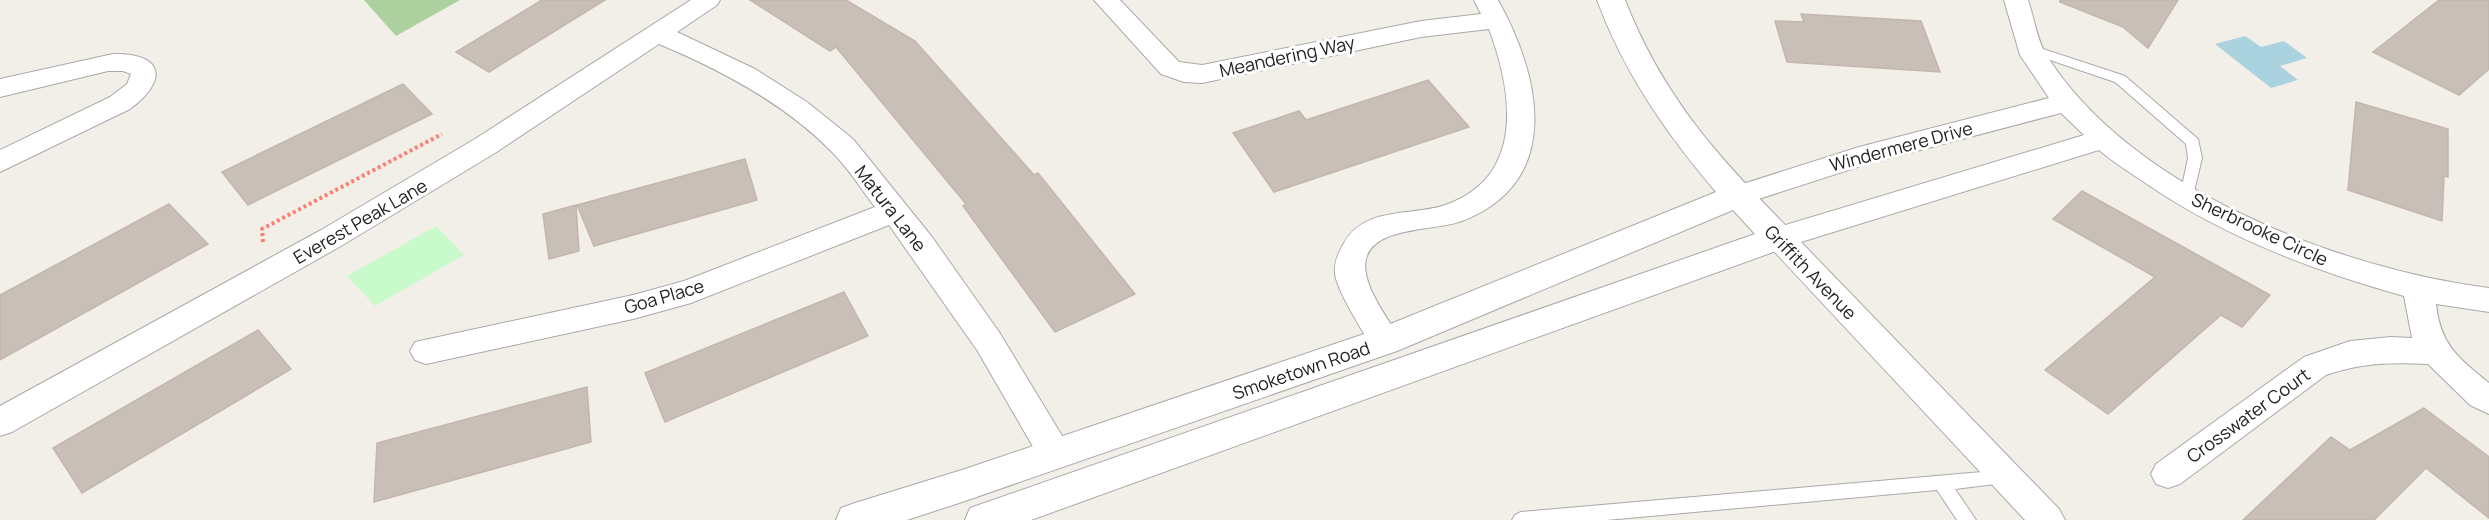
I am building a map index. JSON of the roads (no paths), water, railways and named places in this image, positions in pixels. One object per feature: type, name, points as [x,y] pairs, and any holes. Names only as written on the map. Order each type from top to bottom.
[{"type":"street","name":"Everest Peak Lane","points":[[0,422],[331,238],[485,146],[708,0]]},
{"type":"street","name":"Meandering Way","points":[[1106,0],[1170,68],[1184,73],[1202,74],[1421,28],[1492,10]]},
{"type":"street","name":"Griffith Avenue","points":[[1611,0],[1621,31],[1644,76],[1667,111],[1737,196],[2047,520]]},
{"type":"street","name":"Sherbrooke Circle","points":[[2016,0],[2017,14],[2035,59],[2066,103],[2103,139],[2139,167],[2225,218],[2287,246],[2354,270],[2419,289],[2489,300]]},
{"type":"street","points":[[1385,341],[1351,281],[1349,273],[1351,256],[1358,243],[1373,231],[1393,224],[1423,221],[1454,212],[1481,199],[1501,181],[1514,160],[1522,124],[1521,89],[1514,55],[1492,10]]},
{"type":"street","name":"Matura Lane","points":[[658,34],[746,75],[796,108],[843,146],[894,211],[988,341],[1055,454]]},
{"type":"street","points":[[0,88],[108,63],[123,62],[136,65],[144,71],[144,81],[135,92],[120,103],[0,162]]},
{"type":"street","name":"Windermere Drive","points":[[1737,196],[1809,170],[2066,103]]},
{"type":"street","points":[[1779,238],[2103,139]]},
{"type":"street","name":"Smoketown Road","points":[[855,520],[1385,341],[1737,196]]},
{"type":"street","name":"Goa Place","points":[[426,351],[633,307],[691,291],[894,211]]},
{"type":"street","name":"Smoketown Road","points":[[984,520],[1779,238]]},
{"type":"street","points":[[2419,289],[2425,334],[2468,385],[2489,400]]},
{"type":"street","name":"Crosswater Court","points":[[2168,474],[2315,366],[2350,354],[2371,351],[2391,349],[2438,352]]},
{"type":"lane","points":[[2031,49],[2120,79],[2193,142],[2195,158],[2187,196]]},
{"type":"lane","points":[[1521,520],[2006,477]]},
{"type":"lane","points":[[1941,482],[1967,520]]},
{"type":"water","points":[[2245,36],[2261,47],[2284,41],[2307,58],[2280,66],[2298,80],[2271,88],[2215,44]]}]
